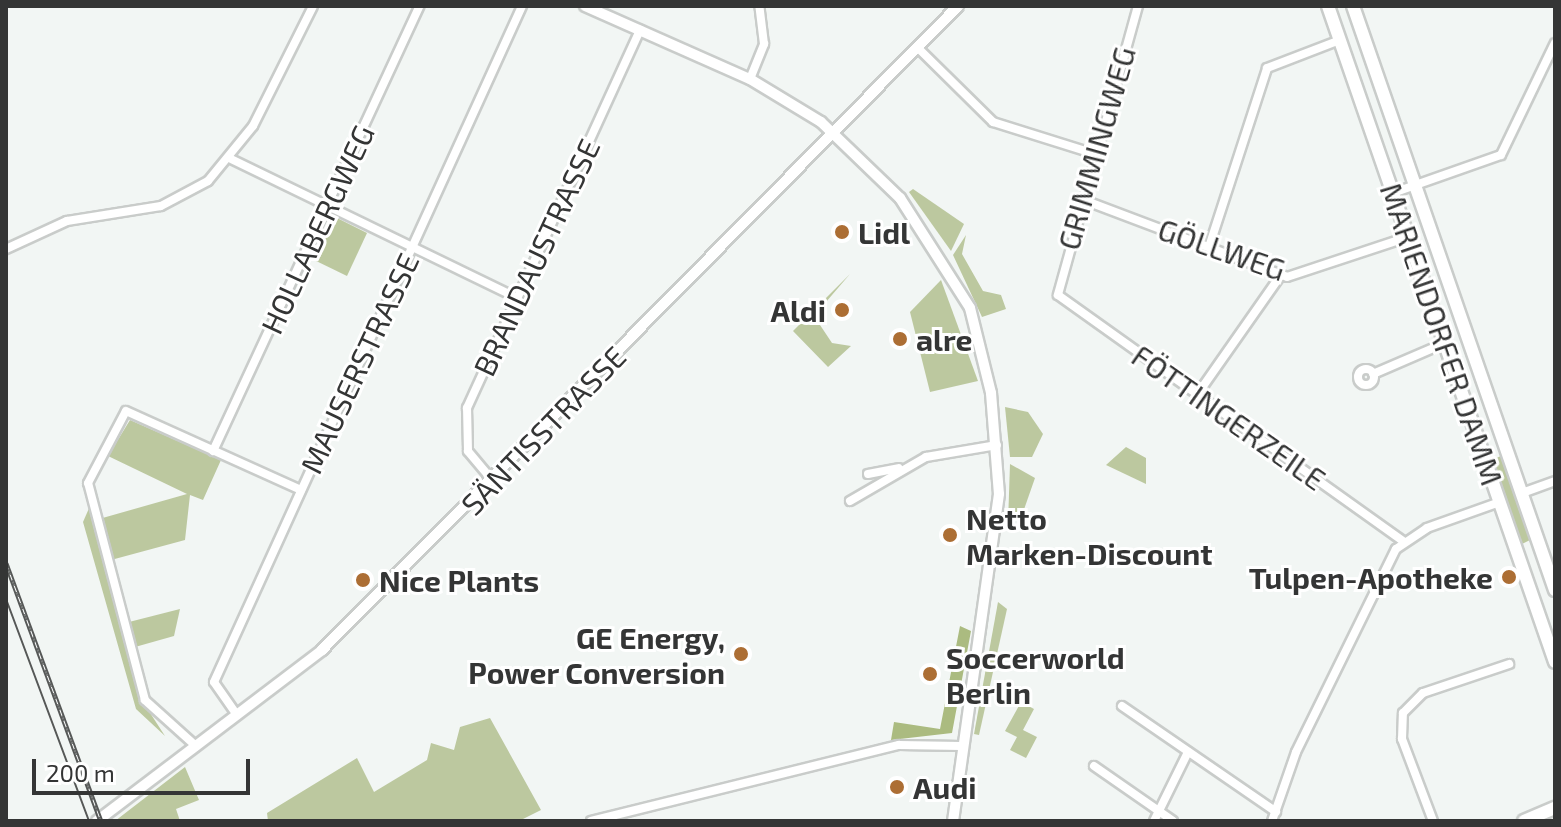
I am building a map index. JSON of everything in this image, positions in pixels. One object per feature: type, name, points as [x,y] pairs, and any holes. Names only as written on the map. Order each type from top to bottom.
[{"type":"main road","name":"MARIENDORFER DAMM","points":[[1328,6],[1555,662]]},
{"type":"main road","name":"MARIENDORFER DAMM","points":[[1353,6],[1555,590]]},
{"type":"main road","points":[[1524,821],[1555,808]]},
{"type":"street","points":[[6,249],[67,221],[161,206],[208,181],[229,158],[313,6]]},
{"type":"street","name":"HOLLABERGWEG","points":[[213,451],[420,6]]},
{"type":"street","name":"MAUSERSTRASSE","points":[[237,715],[214,682],[522,6]]},
{"type":"street","points":[[585,6],[750,79],[832,131],[917,221],[964,302],[981,352],[998,445],[992,561],[961,746],[953,821]]},
{"type":"street","points":[[612,19],[617,6]]},
{"type":"street","points":[[750,79],[764,44],[759,6]]},
{"type":"street","name":"SÄNTISSTRASSE","points":[[97,821],[322,650],[493,481],[832,131],[958,6]]},
{"type":"street","name":"GRIMMINGWEG","points":[[1057,291],[1138,6]]},
{"type":"street","name":"BRANDAUSTRASSE","points":[[493,481],[468,451],[464,418],[640,30]]},
{"type":"street","points":[[1209,247],[1267,68],[1340,40]]},
{"type":"street","points":[[1393,193],[1501,155],[1555,43]]},
{"type":"street","points":[[917,47],[994,123],[1095,154]]},
{"type":"street","points":[[229,158],[517,298]]},
{"type":"street","name":"GÖLLWEG","points":[[1081,199],[1281,275],[1408,237]]},
{"type":"street","points":[[1199,392],[1281,275]]},
{"type":"street","name":"FÖTTINGERZEILE","points":[[1057,291],[1404,542]]},
{"type":"street","points":[[1373,374],[1445,343]]},
{"type":"street","points":[[196,746],[145,700],[88,483],[126,411],[301,490]]},
{"type":"street","points":[[850,501],[906,466],[937,453],[998,445]]},
{"type":"street","points":[[868,474],[906,466]]},
{"type":"street","points":[[1522,493],[1555,481]]},
{"type":"street","points":[[1122,706],[1274,817],[1296,752],[1404,542],[1500,502]]},
{"type":"street","points":[[1433,821],[1402,739],[1403,713],[1423,693],[1509,664]]},
{"type":"street","points":[[591,821],[899,745],[961,746]]},
{"type":"street","points":[[1154,821],[1188,752]]},
{"type":"street","points":[[1094,766],[1173,821]]},
{"type":"green space","points":[[913,189],[964,224],[951,251],[909,192]]},
{"type":"green space","points":[[335,217],[367,233],[347,276],[310,258]]},
{"type":"green space","points":[[966,235],[962,254],[983,291],[1001,295],[1006,309],[982,317],[953,255]]},
{"type":"green space","points":[[850,274],[814,316],[832,343],[851,346],[828,367],[793,331]]},
{"type":"green space","points":[[941,280],[978,381],[930,392],[910,312]]},
{"type":"green space","points":[[1005,407],[1028,412],[1043,434],[1032,457],[1010,457]]},
{"type":"green space","points":[[130,420],[221,460],[203,500],[190,495],[185,540],[111,560],[99,519],[187,494],[108,456]]},
{"type":"green space","points":[[1126,447],[1146,458],[1146,484],[1106,465]]},
{"type":"green space","points":[[1501,456],[1532,539],[1522,544],[1491,460]]},
{"type":"green space","points":[[1010,464],[1035,478],[1021,518],[1008,524]]},
{"type":"green space","points":[[90,506],[143,702],[165,736],[136,709],[83,522]]},
{"type":"green space","points":[[998,602],[1007,609],[979,735],[974,734]]},
{"type":"green space","points":[[180,609],[174,636],[135,647],[129,622]]},
{"type":"green space","points":[[960,626],[971,631],[952,733],[891,740],[894,722],[940,729]]},
{"type":"green space","points":[[1021,702],[1034,709],[1023,730],[1037,737],[1026,758],[1010,750],[1017,737],[1005,731]]},
{"type":"green space","points":[[490,718],[541,810],[519,821],[268,821],[267,813],[357,758],[374,792],[427,760],[431,743],[454,750],[460,727]]},
{"type":"green space","points":[[185,767],[199,800],[176,809],[180,821],[115,821]]},
{"type":"tram line","points":[[6,599],[89,821]]},
{"type":"railway","points":[[6,563],[101,821]]},
{"type":"place","name":"Lidl","points":[[842,232]]},
{"type":"place","name":"Aldi","points":[[842,310]]},
{"type":"place","name":"alre","points":[[900,339]]},
{"type":"place","name":"Netto Marken-Discount","points":[[950,535]]},
{"type":"place","name":"Tulpen-Apotheke","points":[[1509,577]]},
{"type":"place","name":"Nice Plants","points":[[363,580]]},
{"type":"place","name":"GE Energy, Power Conversion","points":[[741,654]]},
{"type":"place","name":"Soccerworld Berlin","points":[[930,674]]},
{"type":"place","name":"Audi","points":[[897,787]]}]
